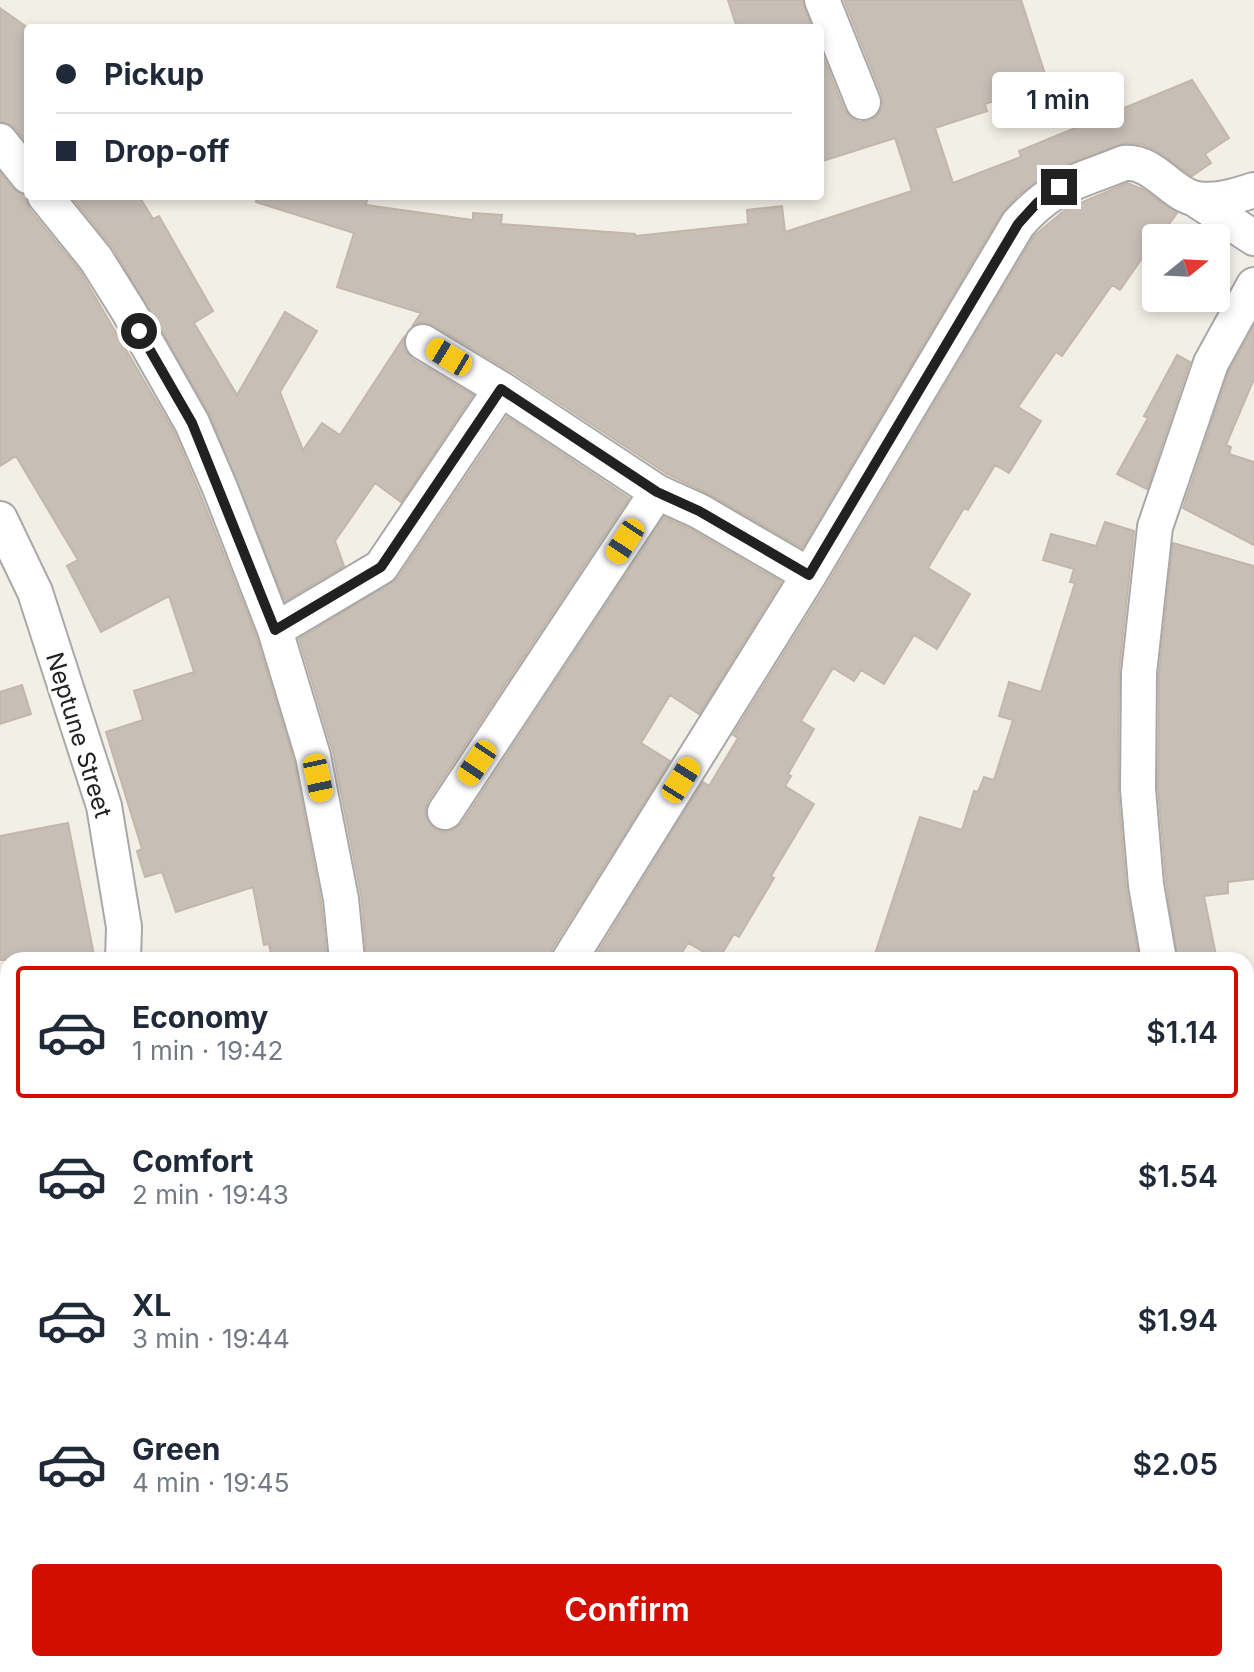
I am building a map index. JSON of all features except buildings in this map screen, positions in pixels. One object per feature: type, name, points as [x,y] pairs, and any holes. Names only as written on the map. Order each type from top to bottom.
[{"type":"street","points":[[822,0],[863,102]]},
{"type":"street","points":[[0,141],[24,171]]},
{"type":"street","points":[[574,952],[809,575],[1018,224],[1037,203],[1059,187],[1124,163],[1135,162],[1254,238]]},
{"type":"street","points":[[1195,199],[1223,199],[1254,190]]},
{"type":"street","points":[[48,200],[96,259],[192,423],[275,630],[313,756],[341,899],[346,952]]},
{"type":"street","points":[[1158,952],[1146,885],[1138,789],[1139,673],[1155,527],[1211,363],[1254,285]]},
{"type":"street","points":[[423,342],[501,389],[657,492],[699,511],[809,575]]},
{"type":"street","points":[[275,630],[381,567],[501,389]]},
{"type":"street","points":[[445,812],[657,492]]},
{"type":"street","name":"Neptune Street","points":[[0,519],[35,592],[104,806],[124,927],[123,952]]},
{"type":"route","points":[[139,331],[192,423],[275,630],[381,567],[501,389],[657,492],[699,511],[809,575],[1018,224],[1037,203],[1059,187]]}]
